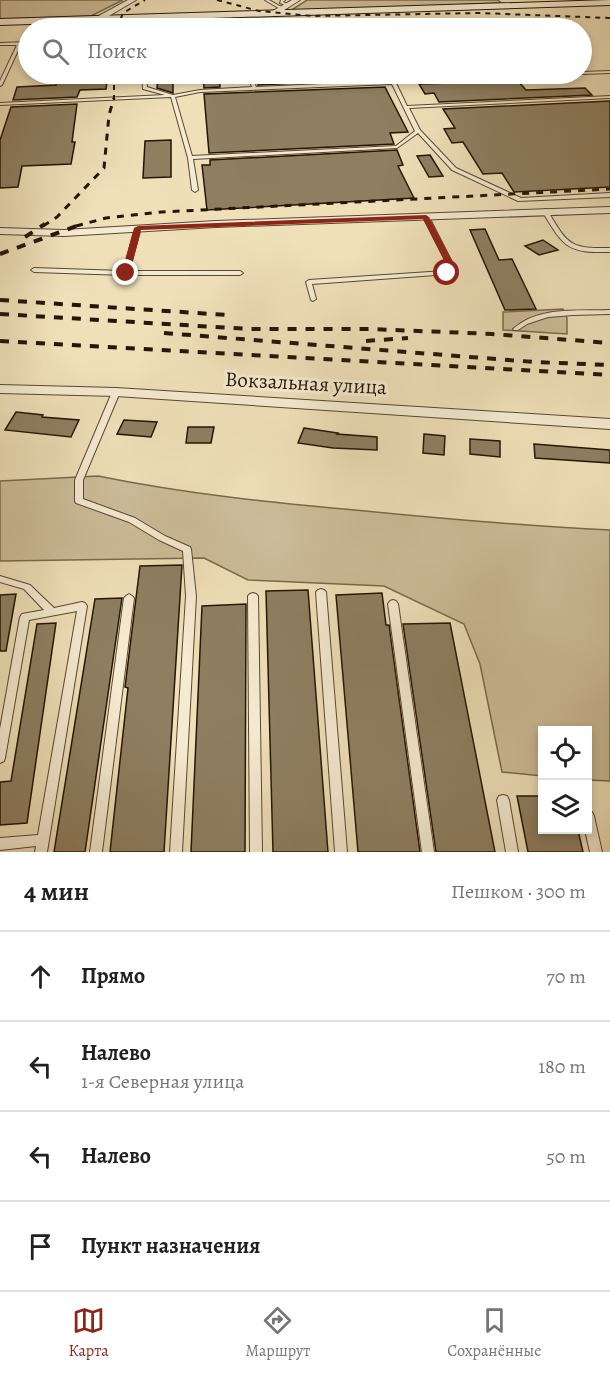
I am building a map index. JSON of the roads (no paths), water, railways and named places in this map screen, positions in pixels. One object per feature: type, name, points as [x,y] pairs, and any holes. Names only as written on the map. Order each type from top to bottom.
[{"type":"street","points":[[109,18],[133,0]]},
{"type":"street","points":[[282,6],[297,0]]},
{"type":"street","points":[[161,18],[282,6],[610,2]]},
{"type":"street","points":[[0,22],[18,22]]},
{"type":"street","points":[[0,231],[52,233],[610,210]]},
{"type":"street","name":"Вокзальная улица","points":[[0,388],[116,392],[610,424]]},
{"type":"lane","points":[[267,0],[282,6]]},
{"type":"lane","points":[[0,44],[18,43]]},
{"type":"lane","points":[[0,85],[18,47]]},
{"type":"lane","points":[[592,73],[610,72]]},
{"type":"lane","points":[[145,84],[145,88],[173,96]]},
{"type":"lane","points":[[253,84],[254,88]]},
{"type":"lane","points":[[0,104],[173,96],[200,91],[335,84]]},
{"type":"lane","points":[[396,84],[418,130],[454,169],[520,200],[610,195]]},
{"type":"lane","points":[[173,96],[190,158],[195,190]]},
{"type":"lane","points":[[407,107],[610,97]]},
{"type":"lane","points":[[190,158],[397,147],[418,130]]},
{"type":"lane","points":[[545,211],[560,238],[571,247],[594,251],[610,250]]},
{"type":"lane","points":[[313,299],[309,282],[447,273],[452,268],[426,217]]},
{"type":"lane","points":[[126,273],[138,228]]},
{"type":"lane","points":[[34,270],[240,273]]},
{"type":"lane","points":[[516,329],[524,322],[555,315],[610,312]]},
{"type":"lane","points":[[116,392],[79,480],[78,501],[132,520],[162,538],[187,549],[191,596],[176,852]]},
{"type":"lane","points":[[0,579],[27,587],[52,612]]},
{"type":"lane","points":[[321,592],[340,852]]},
{"type":"lane","points":[[253,596],[256,852]]},
{"type":"lane","points":[[96,852],[129,598]]},
{"type":"lane","points":[[393,604],[428,852]]},
{"type":"lane","points":[[0,758],[25,617],[82,606],[42,846],[0,844]]},
{"type":"lane","points":[[503,800],[512,852]]},
{"type":"lane","points":[[592,834],[596,852]]},
{"type":"railway","points":[[121,18],[123,13],[145,0]]},
{"type":"railway","points":[[217,0],[259,11],[312,16],[479,13],[610,18]]},
{"type":"railway","points":[[114,84],[114,98]]},
{"type":"railway","points":[[43,226],[57,217],[104,168],[109,115],[114,98]]},
{"type":"railway","points":[[78,225],[106,218],[162,212],[610,189]]},
{"type":"railway","points":[[25,237],[45,224]]},
{"type":"railway","points":[[78,225],[82,224]]},
{"type":"railway","points":[[0,254],[78,225]]},
{"type":"railway","points":[[0,300],[227,315]]},
{"type":"railway","points":[[0,314],[249,329],[371,329],[492,334],[610,343]]},
{"type":"railway","points":[[164,333],[534,362],[610,365]]},
{"type":"railway","points":[[366,341],[408,338]]},
{"type":"railway","points":[[0,341],[610,375]]}]
